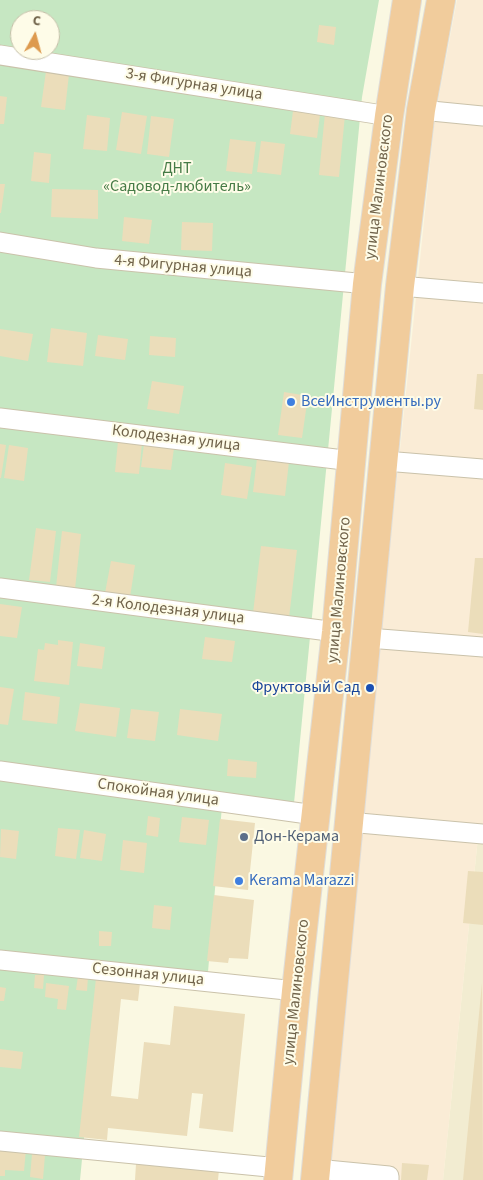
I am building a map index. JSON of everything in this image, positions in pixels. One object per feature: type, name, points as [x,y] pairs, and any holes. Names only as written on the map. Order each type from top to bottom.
[{"type":"highway","name":"улица Малиновского","points":[[279,1174],[296,991],[336,632],[367,284],[389,116],[407,0]]},
{"type":"highway","name":"улица Малиновского","points":[[315,1174],[348,822],[368,638],[400,286],[421,110],[441,0]]},
{"type":"street","name":"3-я Фигурная улица","points":[[0,55],[389,116]]},
{"type":"street","points":[[421,110],[483,116]]},
{"type":"street","name":"4-я Фигурная улица","points":[[0,242],[96,258],[367,284]]},
{"type":"street","points":[[400,286],[483,293]]},
{"type":"street","name":"Колодезная улица","points":[[0,418],[352,461]]},
{"type":"street","points":[[385,460],[483,469]]},
{"type":"street","name":"2-я Колодезная улица","points":[[0,588],[336,632]]},
{"type":"street","points":[[368,638],[483,648]]},
{"type":"street","name":"Спокойная улица","points":[[0,771],[316,815]]},
{"type":"street","points":[[348,822],[483,834]]},
{"type":"street","name":"Сезонная улица","points":[[0,960],[296,991]]},
{"type":"street","points":[[0,1142],[279,1174]]},
{"type":"street","points":[[315,1174],[389,1176],[389,1180]]},
{"type":"shaded area","points":[[457,0],[483,0],[483,830],[478,837],[443,1180],[329,1180],[361,820],[435,117]]},
{"type":"shaded area","points":[[478,837],[483,838],[483,1180],[443,1180]]},
{"type":"green space","name":"ДНТ «Садовод-любитель»","points":[[0,0],[379,0],[362,97],[294,803],[223,794],[208,972],[101,962],[80,1180],[0,1180]]},
{"type":"building","points":[[319,25],[336,27],[334,45],[317,42]]},
{"type":"building","points":[[46,71],[69,74],[65,110],[41,107]]},
{"type":"building","points":[[0,96],[7,97],[4,124],[0,124]]},
{"type":"building","points":[[293,111],[320,115],[317,138],[290,134]]},
{"type":"building","points":[[122,112],[147,116],[141,154],[116,150]]},
{"type":"building","points":[[325,113],[345,115],[339,177],[319,175]]},
{"type":"building","points":[[87,115],[110,118],[107,151],[83,149]]},
{"type":"building","points":[[151,116],[174,119],[169,157],[147,154]]},
{"type":"building","points":[[230,139],[256,142],[252,174],[226,171]]},
{"type":"building","points":[[261,141],[285,144],[281,175],[257,172]]},
{"type":"building","points":[[34,152],[51,154],[49,183],[31,181]]},
{"type":"building","points":[[0,184],[5,184],[1,213],[0,213]]},
{"type":"building","points":[[52,189],[98,190],[98,219],[51,217]]},
{"type":"building","points":[[124,217],[152,220],[149,244],[122,241]]},
{"type":"building","points":[[182,222],[213,223],[212,251],[181,250]]},
{"type":"building","points":[[51,328],[87,333],[83,366],[47,362]]},
{"type":"building","points":[[0,329],[33,334],[28,361],[0,356]]},
{"type":"building","points":[[98,335],[128,339],[125,360],[95,356]]},
{"type":"building","points":[[150,336],[176,338],[175,357],[149,355]]},
{"type":"building","points":[[477,374],[483,374],[483,410],[474,409]]},
{"type":"building","points":[[152,381],[184,386],[179,414],[147,409]]},
{"type":"building","points":[[284,392],[308,396],[302,438],[278,435]]},
{"type":"building","points":[[118,441],[142,443],[139,474],[115,472]]},
{"type":"building","points":[[0,444],[6,445],[1,478],[0,478]]},
{"type":"building","points":[[144,444],[174,448],[171,470],[141,467]]},
{"type":"building","points":[[9,445],[28,448],[24,481],[4,478]]},
{"type":"building","points":[[257,458],[289,462],[285,496],[253,492]]},
{"type":"building","points":[[225,463],[252,467],[247,499],[221,495]]},
{"type":"building","points":[[36,528],[56,531],[50,582],[29,580]]},
{"type":"building","points":[[62,531],[81,534],[75,589],[56,587]]},
{"type":"building","points":[[261,546],[297,550],[289,618],[253,613]]},
{"type":"building","points":[[475,558],[483,558],[483,634],[468,632]]},
{"type":"building","points":[[111,561],[135,565],[130,597],[105,593]]},
{"type":"building","points":[[0,604],[22,607],[17,638],[0,636]]},
{"type":"building","points":[[205,637],[235,641],[232,662],[202,659]]},
{"type":"building","points":[[58,640],[73,642],[69,685],[34,681],[38,649],[44,650],[45,643],[58,645]]},
{"type":"building","points":[[80,643],[105,647],[102,669],[77,666]]},
{"type":"building","points":[[0,687],[14,689],[8,725],[0,724]]},
{"type":"building","points":[[25,692],[60,697],[57,724],[22,720]]},
{"type":"building","points":[[80,703],[120,708],[116,737],[75,731]]},
{"type":"building","points":[[131,709],[159,712],[155,741],[127,738]]},
{"type":"building","points":[[180,709],[222,714],[218,741],[177,735]]},
{"type":"building","points":[[228,759],[257,762],[256,778],[227,776]]},
{"type":"building","points":[[148,816],[160,818],[158,837],[146,835]]},
{"type":"building","points":[[182,817],[209,820],[206,845],[179,842]]},
{"type":"building","points":[[220,819],[255,823],[248,890],[213,886]]},
{"type":"building","points":[[58,828],[80,830],[76,859],[55,856]]},
{"type":"building","points":[[1,829],[19,831],[16,859],[0,857]]},
{"type":"building","points":[[84,830],[106,834],[102,861],[80,858]]},
{"type":"building","points":[[123,840],[147,843],[144,873],[120,870]]},
{"type":"building","points":[[468,871],[483,872],[483,925],[463,923]]},
{"type":"building","points":[[214,895],[254,900],[248,959],[229,958],[228,963],[207,961]]},
{"type":"building","points":[[154,905],[172,907],[170,930],[152,928]]},
{"type":"building","points":[[99,931],[112,932],[111,946],[99,946]]},
{"type":"building","points":[[35,975],[44,975],[43,989],[34,988]]},
{"type":"building","points":[[78,976],[88,977],[87,991],[76,990]]},
{"type":"building","points":[[96,978],[140,983],[138,1001],[121,999],[111,1096],[138,1099],[144,1042],[170,1045],[174,1006],[245,1014],[233,1132],[199,1128],[203,1094],[192,1093],[187,1136],[108,1128],[107,1140],[79,1137]]},
{"type":"building","points":[[46,983],[69,986],[66,1010],[57,1009],[58,999],[45,997]]},
{"type":"building","points":[[482,983],[483,1180],[463,1180]]},
{"type":"building","points":[[0,987],[6,988],[4,1001],[0,1001]]},
{"type":"building","points":[[0,1049],[23,1052],[21,1069],[0,1067]]},
{"type":"building","points":[[0,1147],[26,1149],[24,1171],[5,1170],[5,1176],[0,1176]]},
{"type":"building","points":[[32,1154],[45,1155],[43,1179],[30,1177]]},
{"type":"building","points":[[156,1163],[219,1170],[218,1180],[135,1180],[136,1164],[155,1166]]},
{"type":"building","points":[[402,1163],[429,1165],[427,1180],[401,1180]]},
{"type":"place","name":"ВсеИнструменты.ру","points":[[291,402]]},
{"type":"place","name":"Фруктовый Сад","points":[[370,688]]},
{"type":"place","name":"Дон-Керама","points":[[244,837]]},
{"type":"place","name":"Kerama Marazzi","points":[[239,881]]}]
